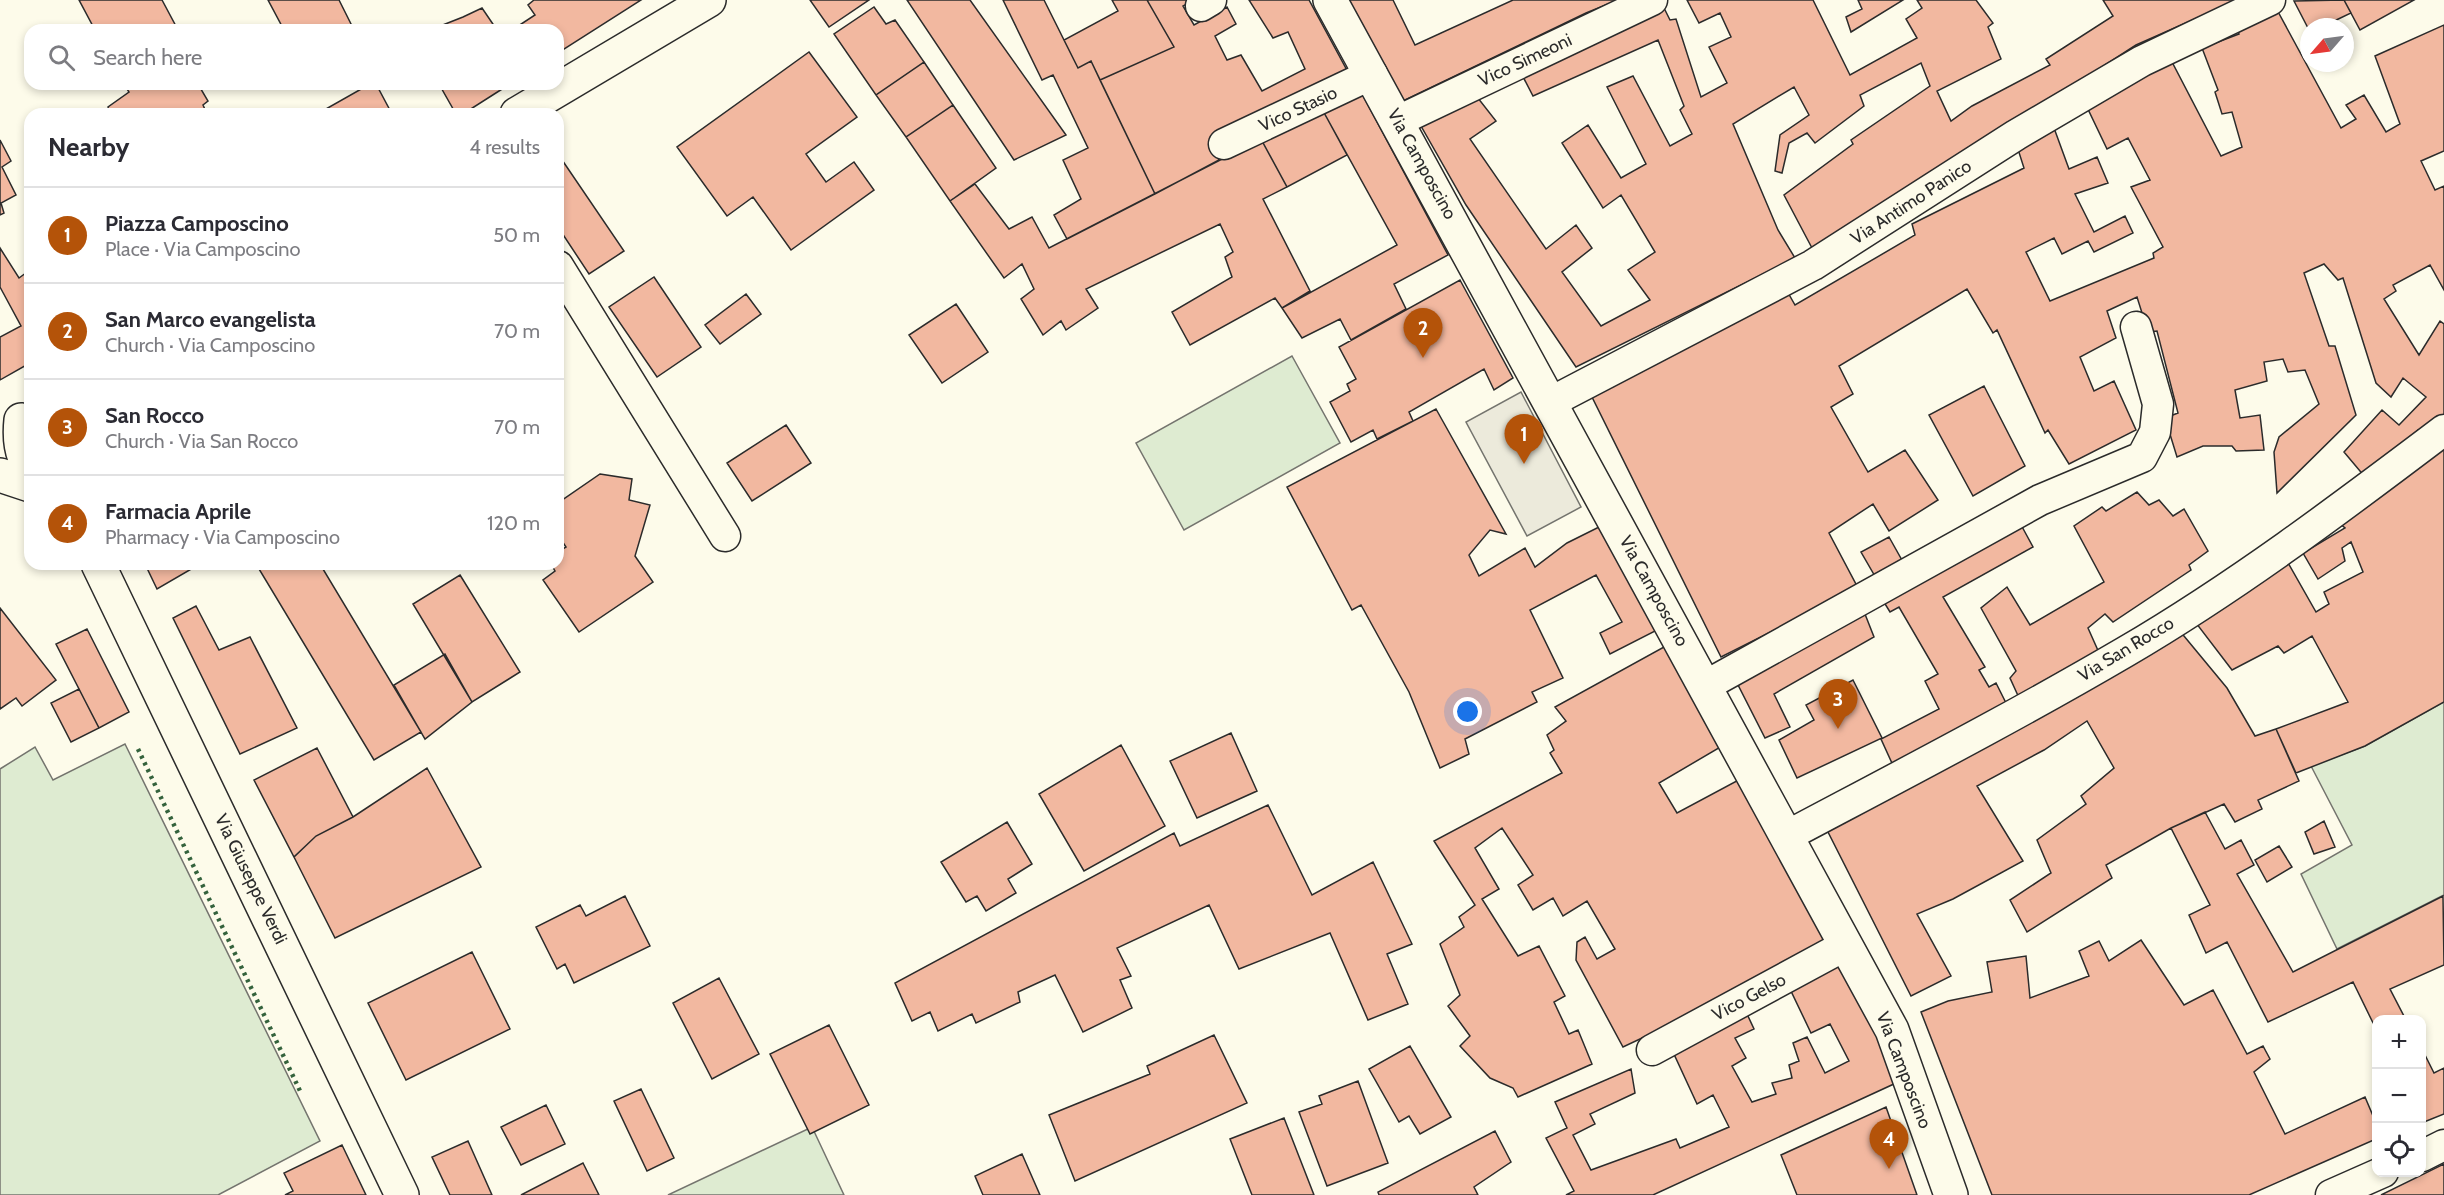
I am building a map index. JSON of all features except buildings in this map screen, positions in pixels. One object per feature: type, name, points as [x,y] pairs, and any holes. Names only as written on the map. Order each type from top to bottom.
[{"type":"street","points":[[564,86],[708,0]]},
{"type":"street","name":"Via Camposcino","points":[[1330,0],[1892,1030],[1951,1195]]},
{"type":"street","name":"Vico Simeoni","points":[[1398,121],[1652,0]]},
{"type":"street","name":"Via Antimo Panico","points":[[1551,402],[1813,265],[2016,135],[2142,61],[2270,0]]},
{"type":"street","name":"Vico Stasio","points":[[1224,144],[1372,74]]},
{"type":"street","points":[[527,108],[557,90]]},
{"type":"street","points":[[564,276],[725,536]]},
{"type":"street","points":[[1705,686],[2040,500],[2142,457],[2155,432],[2158,404],[2136,327]]},
{"type":"street","points":[[20,422],[24,456]]},
{"type":"street","name":"Via San Rocco","points":[[1787,836],[1960,745],[2126,651],[2221,590],[2349,502],[2444,430]]},
{"type":"street","points":[[0,475],[24,483]]},
{"type":"street","name":"Via Giuseppe Verdi","points":[[101,570],[402,1195]]},
{"type":"street","name":"Vico Gelso","points":[[1652,1050],[1846,945]]},
{"type":"street","points":[[2426,1154],[2444,1145]]},
{"type":"street","points":[[2331,1195],[2374,1177]]},
{"type":"green space","points":[[1292,356],[1340,443],[1184,530],[1136,443]]},
{"type":"green space","points":[[2444,702],[2444,895],[2337,949],[2301,874],[2352,845],[2311,766],[2365,746]]},
{"type":"green space","points":[[125,744],[320,1141],[218,1195],[0,1195],[0,769],[35,747],[53,780]]},
{"type":"green space","points":[[812,1127],[844,1195],[668,1195]]},
{"type":"shaded area","points":[[1521,392],[1581,507],[1527,536],[1466,422]]},
{"type":"hedge","points":[[138,749],[301,1093]]},
{"type":"place","name":"San Marco evangelista","points":[[1423,358]]},
{"type":"place","name":"Piazza Camposcino","points":[[1524,464]]},
{"type":"place","name":"San Rocco","points":[[1838,729]]},
{"type":"place","name":"Farmacia Aprile","points":[[1889,1169]]}]
